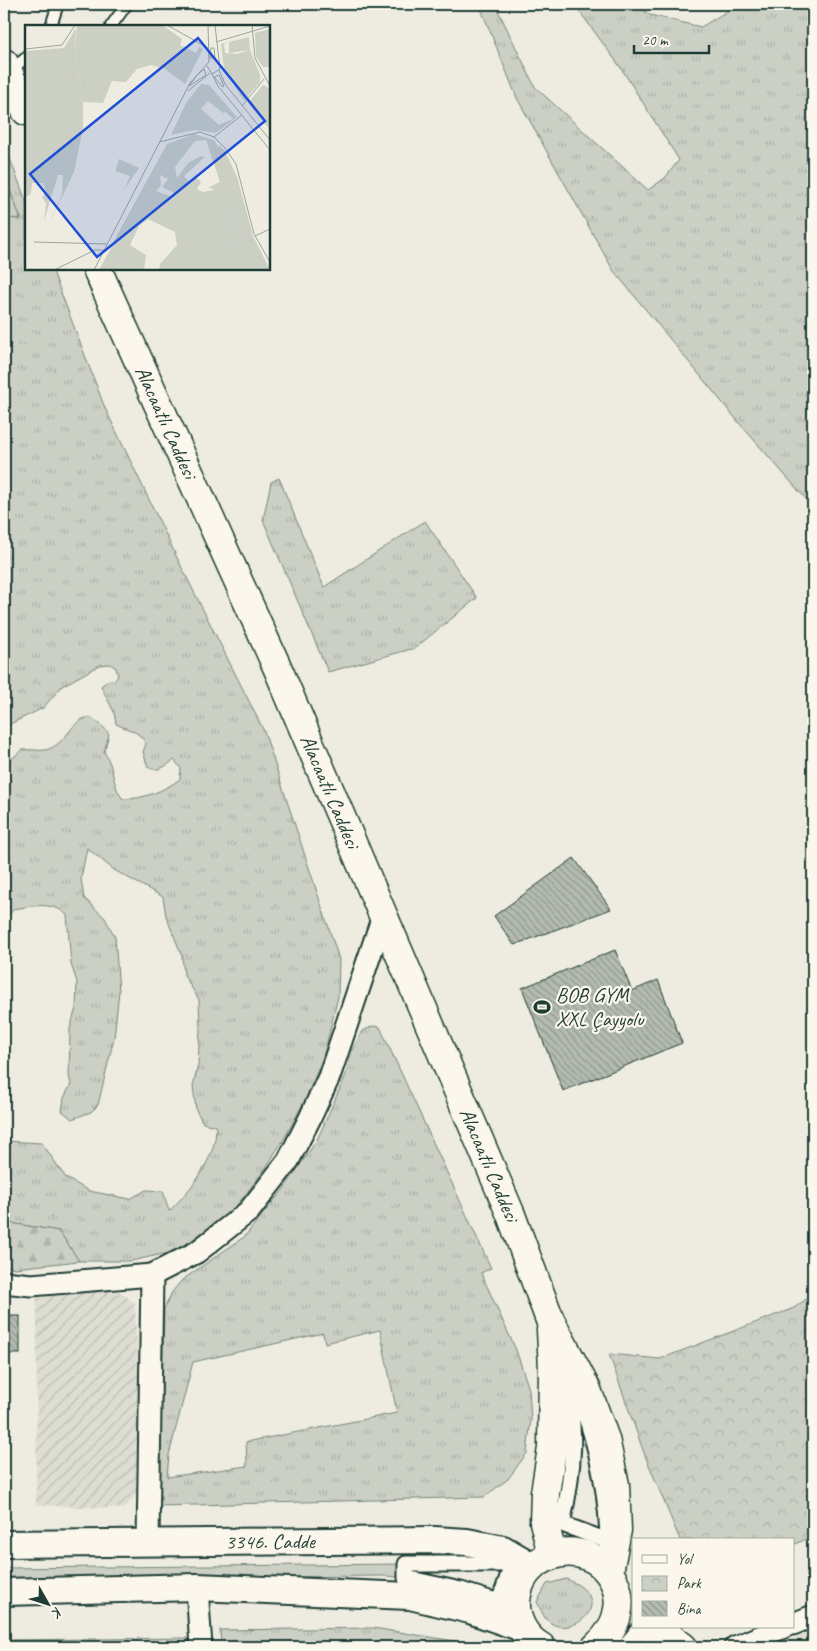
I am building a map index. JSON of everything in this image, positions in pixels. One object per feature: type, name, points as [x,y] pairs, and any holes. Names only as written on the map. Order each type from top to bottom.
[{"type":"main road","points":[[13,64],[25,107]]},
{"type":"main road","name":"Alacaatlı Caddesi","points":[[97,270],[278,669],[512,1215],[550,1320],[587,1390],[605,1439],[615,1485],[617,1530],[609,1572]]},
{"type":"main road","name":"Alacaatlı Caddesi","points":[[531,1564],[544,1522],[545,1493],[552,1448],[554,1402],[550,1320]]},
{"type":"main road","points":[[540,1647],[528,1637],[522,1628],[516,1605],[518,1591],[531,1564],[573,1552],[588,1556],[609,1572],[626,1609],[608,1637],[596,1647]]},
{"type":"main road","points":[[658,1628],[683,1647]]},
{"type":"street","points":[[4,1282],[31,1285],[152,1275],[197,1252],[249,1210],[288,1161],[329,1077],[384,916]]},
{"type":"street","points":[[148,1543],[152,1275]]},
{"type":"street","points":[[570,1370],[591,1428],[599,1460],[607,1511],[608,1541],[562,1524],[572,1481],[574,1438],[569,1394],[563,1372],[570,1370]]},
{"type":"street","name":"3346. Cadde","points":[[4,1544],[459,1542],[503,1549],[531,1564]]},
{"type":"street","points":[[406,1564],[531,1564],[498,1602],[461,1590],[406,1578],[406,1564]]},
{"type":"street","points":[[197,1587],[201,1647]]},
{"type":"street","points":[[4,1592],[197,1587],[410,1596],[470,1610],[522,1628]]},
{"type":"street","points":[[794,1624],[813,1616]]},
{"type":"street","points":[[735,1647],[782,1628]]},
{"type":"street","points":[[625,1647],[639,1629],[660,1647]]},
{"type":"lane","points":[[51,25],[58,4]]},
{"type":"lane","points":[[112,25],[127,4]]},
{"type":"shaded area","points":[[113,1287],[135,1303],[142,1487],[124,1509],[36,1505],[37,1298]]},
{"type":"shaded area","points":[[813,1631],[813,1647],[771,1647]]},
{"type":"green space","points":[[479,4],[495,4],[535,87],[648,190],[665,178],[679,160],[621,68],[574,4],[635,4],[650,15],[701,27],[729,10],[734,4],[813,4],[813,507],[740,424],[613,270],[517,98]]},
{"type":"green space","points":[[4,143],[25,198],[25,270],[52,270],[105,408],[181,566],[264,731],[339,959],[338,997],[323,1058],[305,1100],[265,1169],[234,1209],[177,1251],[131,1261],[79,1261],[59,1231],[4,1222],[4,1141],[42,1143],[66,1178],[89,1191],[130,1199],[146,1190],[163,1191],[169,1211],[201,1173],[212,1150],[216,1126],[203,1123],[196,1110],[193,1086],[198,1065],[199,1000],[184,975],[182,956],[166,916],[163,897],[114,870],[87,848],[81,878],[84,898],[105,918],[115,937],[119,991],[114,1038],[98,1105],[91,1112],[72,1119],[62,1111],[64,1098],[71,1084],[69,1076],[70,1029],[76,1008],[77,982],[71,964],[67,915],[49,906],[35,906],[14,909],[4,921],[4,761],[8,762],[22,750],[45,750],[54,746],[82,719],[89,718],[98,722],[109,734],[104,752],[110,764],[119,794],[123,799],[153,794],[168,787],[180,779],[181,768],[174,760],[158,769],[148,767],[143,752],[146,744],[143,739],[137,733],[116,724],[114,712],[101,686],[109,680],[114,681],[118,676],[116,668],[110,664],[100,665],[62,686],[43,708],[4,727],[4,218],[21,219],[4,175]]},
{"type":"green space","points":[[4,175],[21,219],[4,218]]},
{"type":"green space","points":[[279,478],[324,587],[425,521],[477,598],[415,648],[328,672],[263,520],[271,482]]},
{"type":"green space","points":[[373,1026],[380,1027],[491,1268],[481,1273],[516,1350],[529,1389],[531,1419],[527,1453],[508,1479],[484,1497],[159,1506],[164,1309],[172,1292],[182,1280],[244,1237],[283,1190],[317,1140],[345,1077],[352,1050],[363,1031]],"holes":[[[380,1330],[397,1413],[246,1442],[247,1466],[167,1477],[169,1455],[193,1362],[323,1333],[325,1343]]]},
{"type":"green space","points":[[4,1222],[59,1231],[79,1261],[15,1268],[4,1266]]},
{"type":"green space","points":[[813,1294],[813,1536],[794,1545],[794,1538],[679,1538],[644,1453],[609,1354],[660,1359],[794,1308]]},
{"type":"green space","points":[[406,1564],[406,1578],[387,1576],[4,1579],[4,1568]]},
{"type":"green space","points":[[566,1579],[582,1588],[590,1598],[591,1608],[586,1617],[577,1623],[566,1626],[556,1625],[546,1619],[537,1602],[547,1584]]},
{"type":"green space","points":[[373,1628],[455,1641],[474,1647],[221,1647],[220,1630]]},
{"type":"green space","points":[[187,1638],[188,1647],[4,1647],[4,1640]]},
{"type":"building","points":[[574,858],[611,909],[514,945],[494,916]]},
{"type":"building","points":[[615,950],[632,991],[658,980],[682,1043],[563,1091],[522,988]]},
{"type":"building","points":[[4,1316],[20,1316],[20,1354],[4,1354]]},
{"type":"place","name":"BOB GYM XXL Çayyolu","points":[[542,1007]]}]
